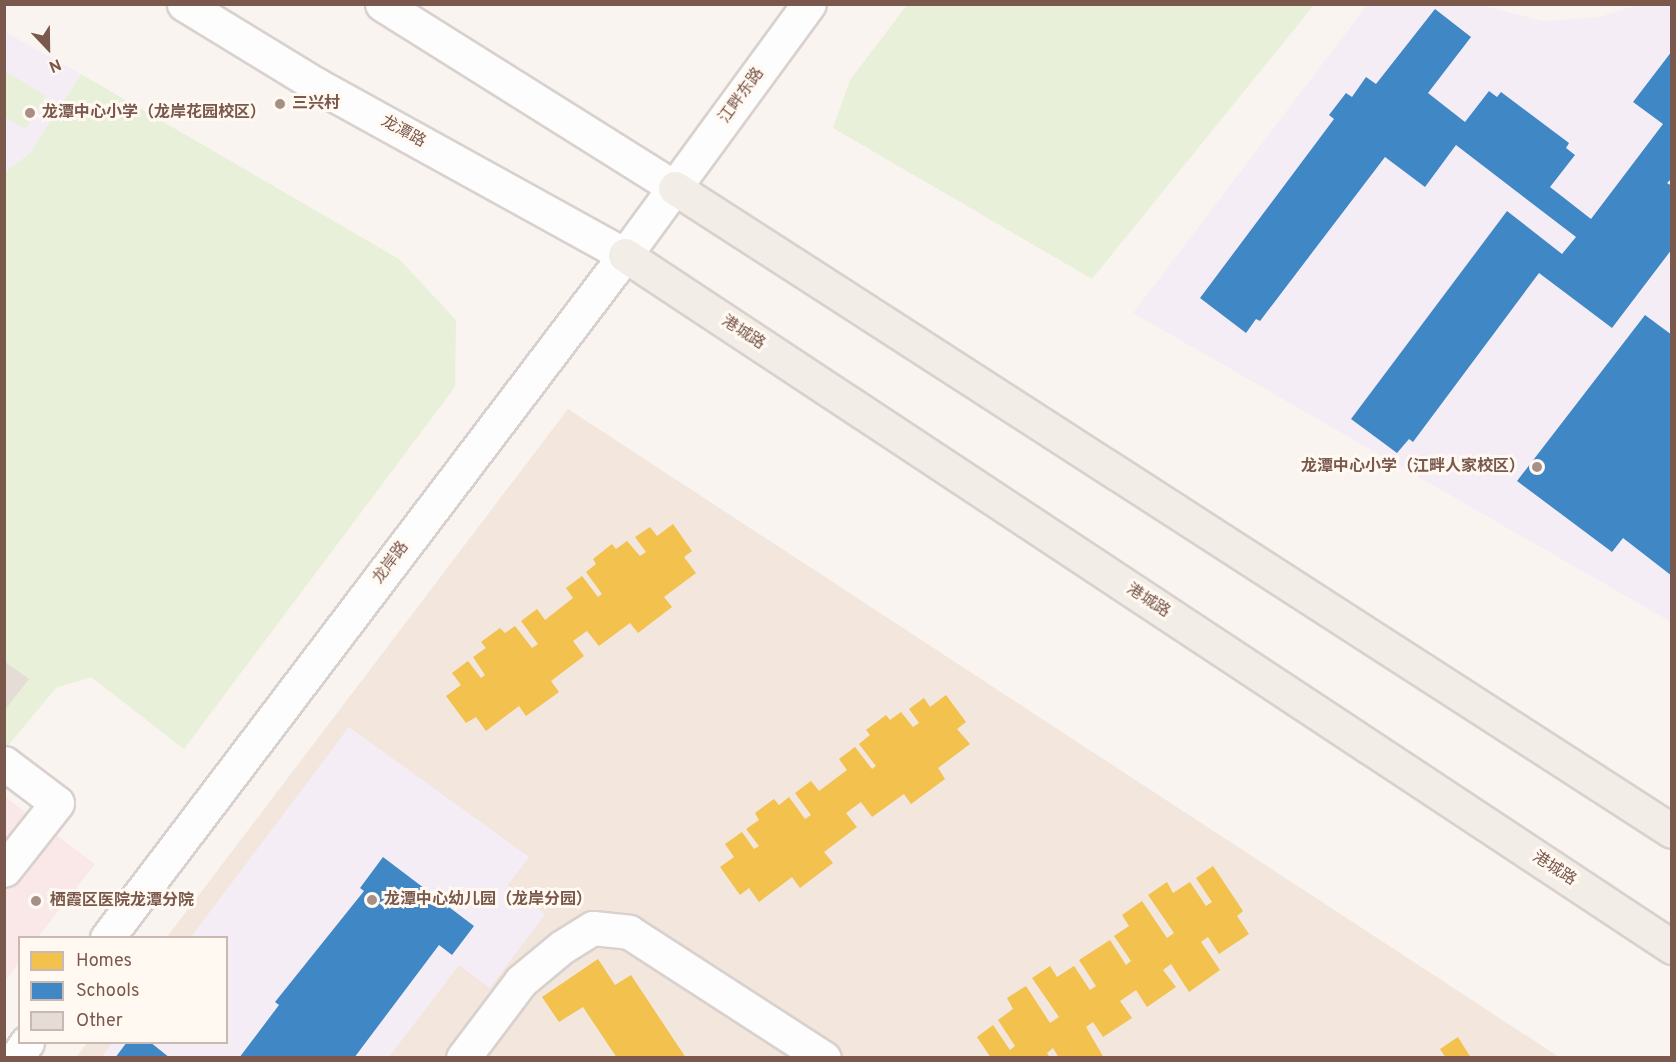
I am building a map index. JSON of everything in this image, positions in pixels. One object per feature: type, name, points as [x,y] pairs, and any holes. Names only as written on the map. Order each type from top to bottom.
[{"type":"main road","points":[[675,188],[1671,831]]},
{"type":"main road","name":"港城路","points":[[625,255],[1671,947]]},
{"type":"street","name":"龙潭路","points":[[184,4],[315,84],[625,255]]},
{"type":"street","points":[[382,4],[675,188]]},
{"type":"street","name":"江畔东路","points":[[675,188],[809,4]]},
{"type":"street","name":"龙岸路","points":[[109,936],[675,188]]},
{"type":"street","points":[[4,763],[57,803],[4,870]]},
{"type":"street","points":[[463,1058],[522,981],[562,947],[593,928],[628,932],[824,1058]]},
{"type":"street","points":[[16,1058],[26,1044]]},
{"type":"shaded area","name":"龙潭中心小学（江畔人家校区）","points":[[1367,5],[1480,5],[1542,21],[1600,17],[1637,5],[1671,5],[1671,622],[1133,313]]},
{"type":"shaded area","name":"龙潭中心小学（龙岸花园校区）","points":[[5,32],[81,74],[30,153],[5,173]]},
{"type":"shaded area","points":[[568,409],[1559,1057],[76,1058],[86,1044],[228,1044],[228,936],[168,936]]},
{"type":"shaded area","name":"龙潭中心幼儿园（龙岸分园）","points":[[349,727],[529,857],[507,886],[545,914],[490,988],[459,965],[389,1057],[101,1058],[111,1044],[228,1044],[228,936],[192,936]]},
{"type":"shaded area","name":"栖霞区医院龙潭分院","points":[[4,796],[95,864],[39,936],[18,936],[18,963],[5,981]]},
{"type":"green space","points":[[907,5],[1314,5],[1092,279],[833,128],[850,80]]},
{"type":"green space","points":[[5,71],[46,96],[25,129],[5,117]]},
{"type":"green space","points":[[81,74],[399,259],[456,320],[455,387],[184,749],[91,677],[56,688],[5,749],[4,173],[30,153]]},
{"type":"building: Homes","points":[[673,524],[692,551],[684,557],[696,573],[664,597],[672,607],[638,633],[630,623],[599,646],[587,631],[573,641],[584,656],[551,681],[559,692],[526,716],[519,706],[486,731],[476,717],[466,723],[446,696],[461,685],[452,673],[468,661],[481,678],[485,675],[473,657],[486,648],[481,642],[500,628],[505,633],[515,626],[532,648],[538,644],[521,621],[537,609],[545,620],[573,598],[566,588],[582,576],[598,597],[602,594],[586,572],[596,564],[593,559],[612,544],[616,549],[627,541],[640,556],[646,552],[635,537],[650,527],[657,536]]},
{"type":"building: Homes","points":[[946,695],[966,722],[957,729],[970,744],[938,768],[945,779],[911,804],[904,794],[872,817],[861,802],[846,813],[857,827],[824,852],[833,863],[800,888],[792,877],[759,902],[749,888],[740,895],[720,867],[734,857],[725,844],[742,832],[754,849],[759,846],[746,829],[759,820],[755,813],[774,799],[779,805],[789,797],[805,819],[811,815],[795,793],[811,781],[819,791],[847,770],[839,759],[855,747],[872,769],[876,766],[859,744],[870,735],[866,730],[886,715],[890,720],[901,712],[913,727],[919,723],[909,709],[924,698],[930,707]]},
{"type":"building: Homes","points":[[1213,866],[1243,911],[1237,916],[1249,934],[1219,954],[1208,937],[1201,942],[1220,970],[1189,992],[1171,964],[1163,970],[1176,987],[1147,1007],[1136,990],[1120,1001],[1132,1018],[1103,1037],[1093,1022],[1086,1027],[1104,1058],[1059,1058],[1053,1048],[1047,1053],[1050,1058],[991,1058],[977,1037],[993,1025],[1010,1050],[1015,1046],[998,1020],[1013,1009],[1007,998],[1026,986],[1050,1023],[1059,1017],[1032,978],[1050,966],[1057,977],[1074,966],[1090,990],[1096,986],[1079,960],[1110,940],[1126,965],[1131,961],[1114,936],[1129,926],[1122,915],[1142,901],[1167,938],[1174,933],[1148,895],[1167,882],[1173,893],[1190,882],[1206,906],[1212,902],[1196,878]]},
{"type":"building: Homes","points":[[598,959],[615,985],[631,975],[686,1058],[617,1058],[583,1007],[559,1022],[542,997]]},
{"type":"building: Homes","points":[[1458,1037],[1471,1058],[1446,1058],[1440,1049]]},
{"type":"building: Schools","points":[[1435,9],[1471,37],[1428,93],[1465,122],[1489,91],[1497,97],[1501,92],[1569,143],[1566,148],[1575,155],[1550,187],[1591,219],[1663,124],[1633,102],[1672,51],[1672,178],[1667,183],[1672,186],[1672,249],[1612,328],[1539,273],[1413,442],[1409,439],[1397,453],[1351,419],[1507,211],[1562,254],[1576,237],[1456,145],[1425,187],[1385,157],[1260,321],[1256,319],[1246,333],[1200,298],[1334,119],[1329,115],[1346,93],[1352,97],[1366,77],[1376,84]]},
{"type":"building: Schools","points":[[1645,315],[1672,335],[1672,576],[1623,538],[1612,552],[1517,481]]},
{"type":"building: Schools","points":[[383,857],[474,926],[452,955],[439,945],[354,1058],[239,1058],[279,1005],[275,1002],[364,891],[360,888]]},
{"type":"building: Schools","points":[[126,1044],[152,1044],[170,1058],[115,1058]]},
{"type":"building: Other","points":[[4,661],[29,679],[4,711]]},
{"type":"place","name":"三兴村","points":[[280,104]]},
{"type":"place","name":"龙潭中心小学（龙岸花园校区）","points":[[30,113]]},
{"type":"place","name":"龙潭中心小学（江畔人家校区）","points":[[1537,467]]},
{"type":"place","name":"龙潭中心幼儿园（龙岸分园）","points":[[372,900]]},
{"type":"place","name":"栖霞区医院龙潭分院","points":[[36,901]]}]
